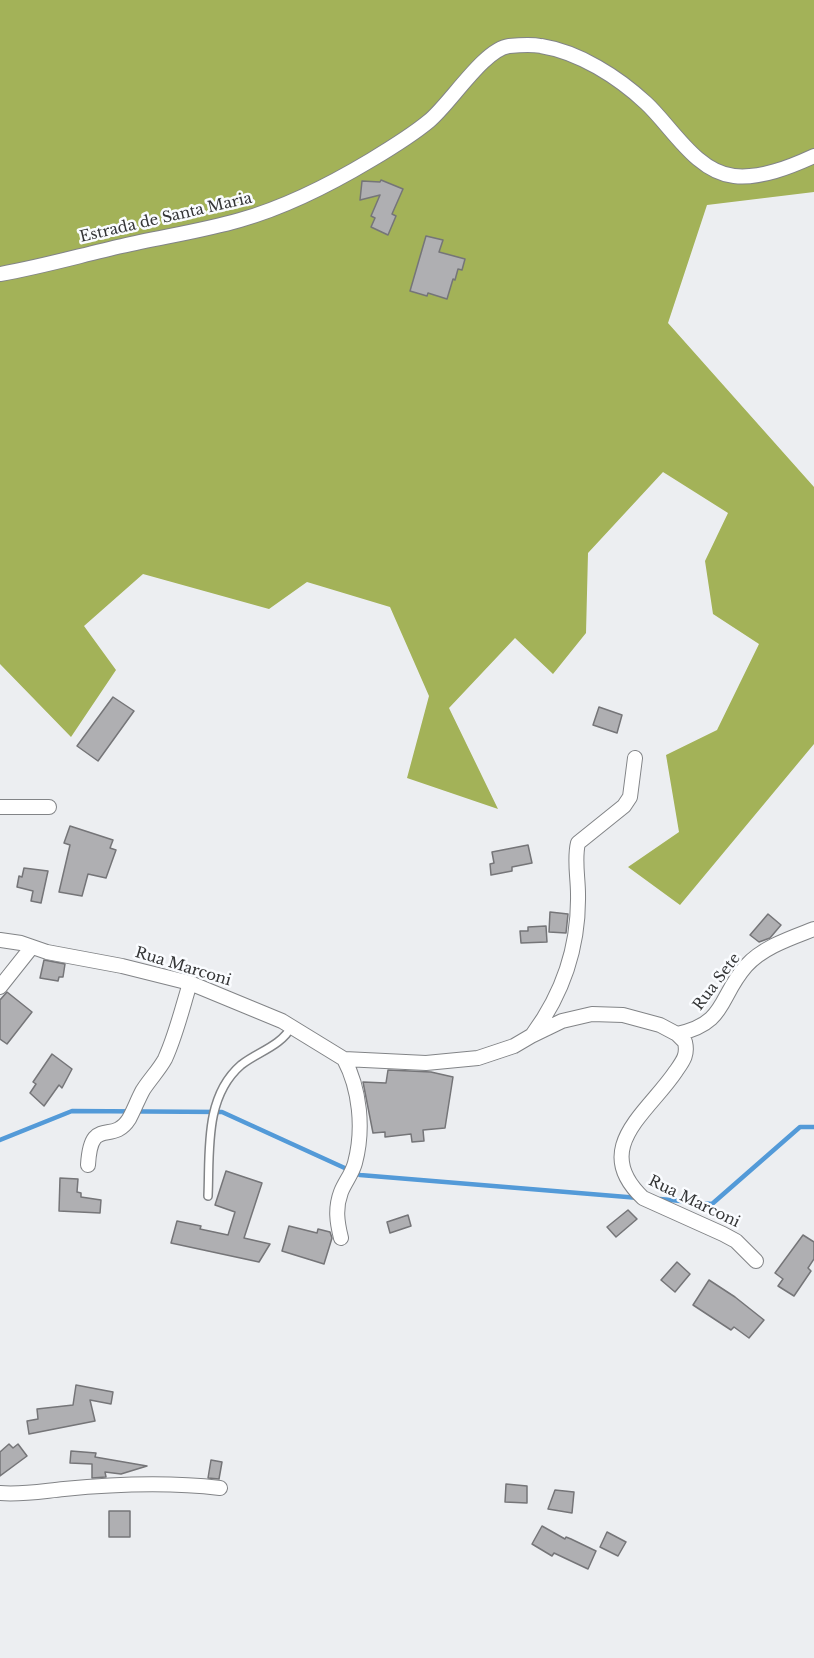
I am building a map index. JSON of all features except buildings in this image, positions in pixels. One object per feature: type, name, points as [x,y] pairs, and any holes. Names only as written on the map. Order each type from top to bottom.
[{"type":"street","name":"Estrada de Santa Maria","points":[[0,274],[241,220],[287,203],[338,178],[431,120],[482,62],[494,51],[506,46],[539,45],[569,53],[616,80],[646,103],[692,154],[715,170],[733,176],[766,174],[814,156]]},
{"type":"street","points":[[531,1035],[549,1012],[573,950],[578,914],[576,855],[578,843],[624,806],[630,797],[635,758]]},
{"type":"street","points":[[0,807],[49,807]]},
{"type":"street","name":"Rua Sete","points":[[677,1034],[696,1030],[705,1025],[720,1007],[745,967],[758,956],[788,939],[814,929]]},
{"type":"street","name":"Rua Marconi","points":[[0,940],[190,983],[292,1026],[344,1059],[426,1063],[478,1058],[514,1046],[531,1035],[562,1021],[592,1014],[623,1015],[660,1025],[677,1034],[685,1042],[686,1056],[668,1083],[630,1127],[621,1153],[622,1167],[633,1189],[643,1198],[736,1241],[756,1261]]},
{"type":"street","points":[[0,987],[31,948]]},
{"type":"street","points":[[88,1166],[90,1143],[99,1134],[117,1130],[123,1126],[142,1091],[164,1061],[177,1028],[190,983]]},
{"type":"street","points":[[341,1238],[336,1214],[358,1150],[359,1125],[358,1099],[344,1059]]},
{"type":"street","points":[[0,1493],[170,1485],[220,1488]]},
{"type":"lane","points":[[208,1196],[212,1123],[221,1091],[240,1066],[277,1044],[292,1026]]},
{"type":"green space","points":[[0,0],[814,0],[814,192],[707,205],[668,323],[814,487],[814,744],[680,905],[628,867],[679,832],[666,755],[717,730],[759,644],[713,614],[705,561],[728,513],[663,472],[588,553],[586,633],[553,674],[515,638],[449,708],[498,809],[407,778],[429,696],[390,607],[307,582],[269,609],[143,574],[84,626],[116,670],[71,737],[0,664]]},
{"type":"waterway","points":[[0,1140],[72,1111],[222,1112],[360,1175],[639,1198]]},
{"type":"waterway","points":[[660,1199],[712,1204],[800,1127],[814,1127]]}]
